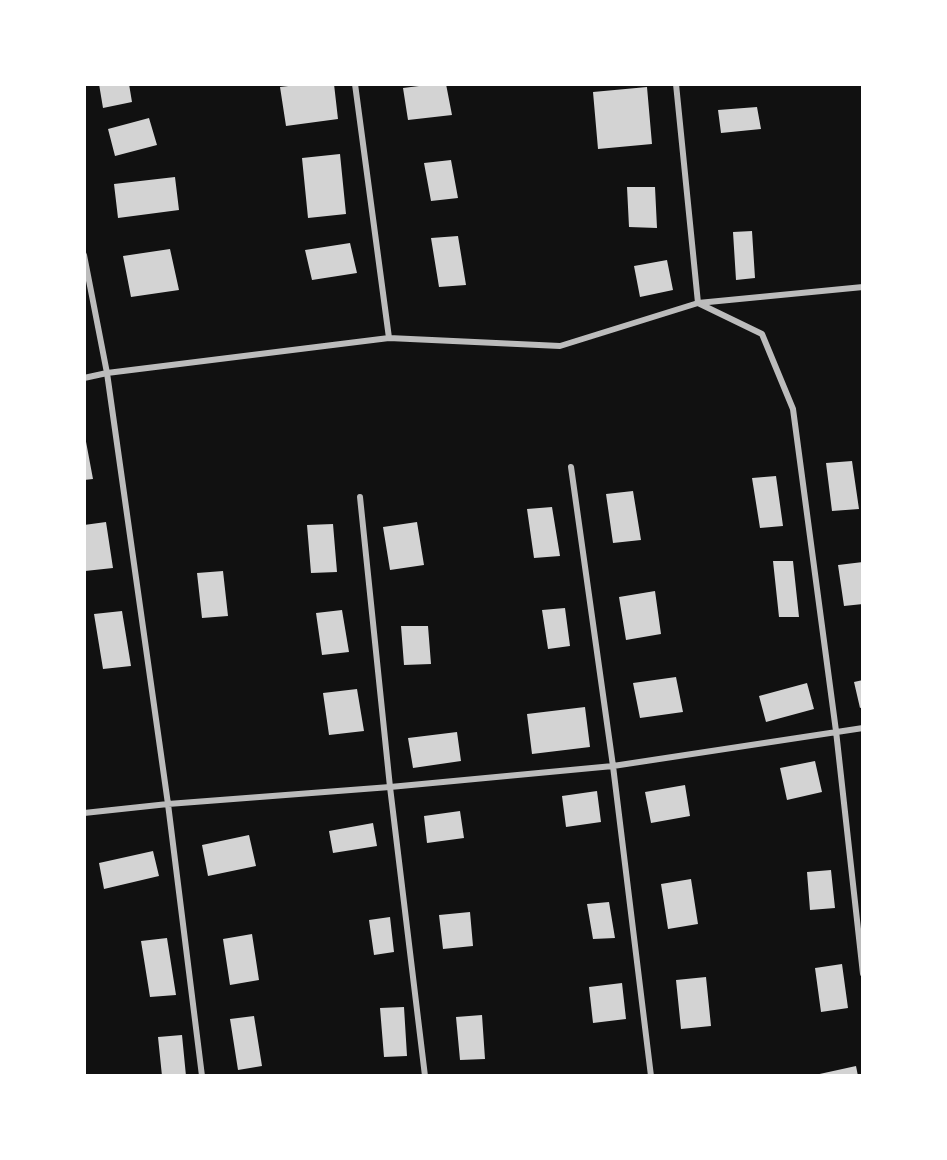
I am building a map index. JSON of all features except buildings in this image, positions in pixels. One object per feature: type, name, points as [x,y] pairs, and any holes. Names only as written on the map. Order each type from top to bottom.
[{"type":"street","points":[[355,84],[389,338]]},
{"type":"street","points":[[676,84],[698,303]]},
{"type":"street","points":[[84,255],[107,373],[168,804],[202,1076]]},
{"type":"street","points":[[84,378],[107,373],[389,338],[560,346],[698,303],[863,287]]},
{"type":"street","points":[[698,303],[762,334],[793,409],[836,731],[863,974]]},
{"type":"street","points":[[571,467],[613,766],[651,1076]]},
{"type":"street","points":[[360,497],[390,787],[425,1076]]},
{"type":"street","points":[[84,813],[613,766],[863,728]]}]
